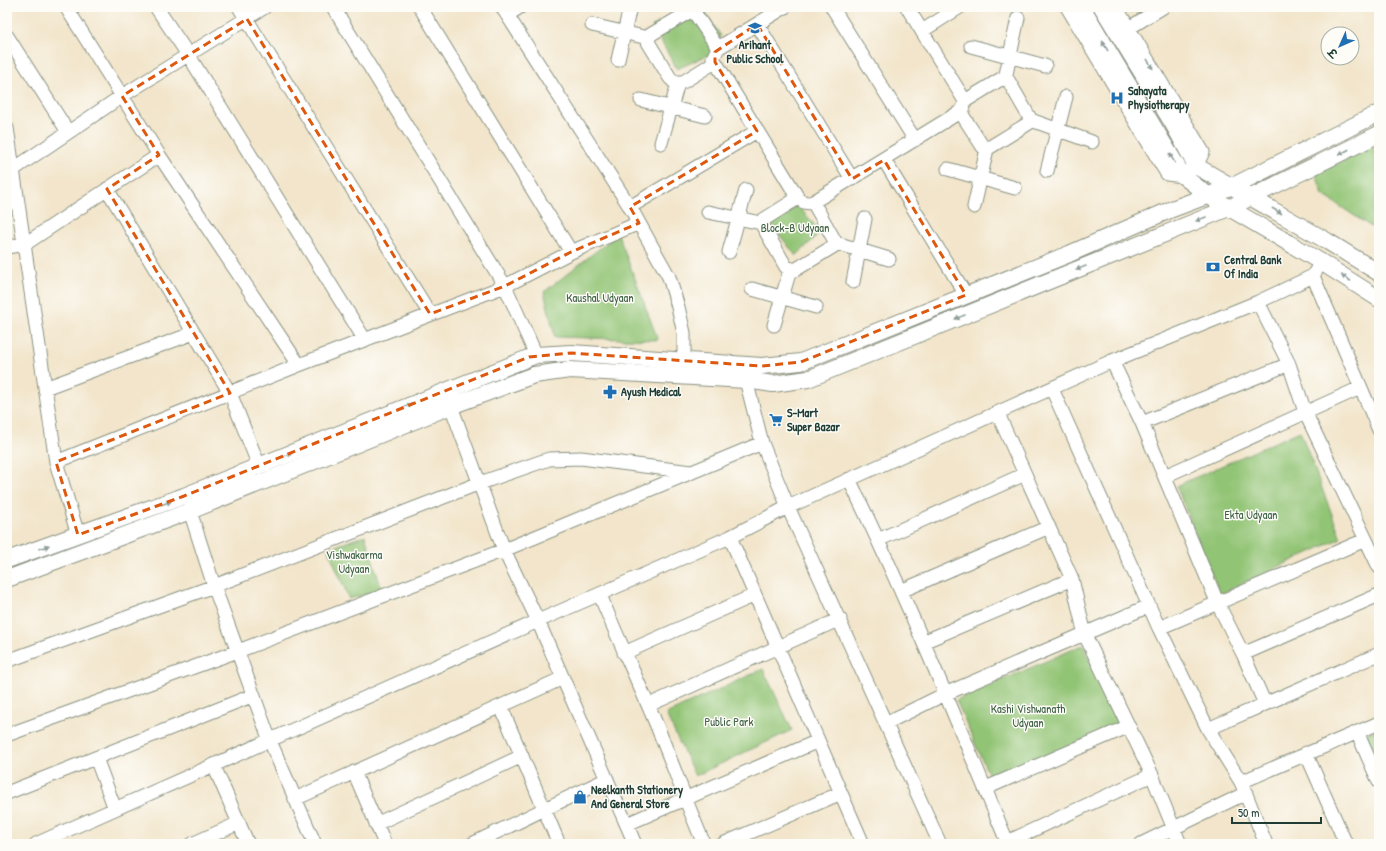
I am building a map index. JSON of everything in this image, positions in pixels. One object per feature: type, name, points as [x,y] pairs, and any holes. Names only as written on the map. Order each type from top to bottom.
[{"type":"main road","points":[[1082,7],[1183,176],[1209,196],[1321,262],[1379,299]]},
{"type":"main road","points":[[1114,8],[1168,115],[1196,166],[1254,198],[1379,273]]},
{"type":"main road","points":[[7,560],[184,496],[536,355],[571,353],[684,362],[762,366],[801,362],[1069,254],[1172,209],[1233,186],[1379,113]]},
{"type":"main road","points":[[7,579],[190,511],[534,374],[570,370],[746,380],[773,384],[808,379],[1231,208],[1254,198],[1379,134]]},
{"type":"street","points":[[66,7],[159,155],[299,365]]},
{"type":"street","points":[[156,7],[365,340]]},
{"type":"street","points":[[239,7],[430,314]]},
{"type":"street","points":[[14,169],[122,96],[265,7]]},
{"type":"street","points":[[334,7],[505,286],[536,355]]},
{"type":"street","points":[[420,7],[571,252]]},
{"type":"street","points":[[520,7],[504,11],[630,206],[669,277],[684,333],[684,362]]},
{"type":"street","points":[[618,60],[630,7]]},
{"type":"street","points":[[785,7],[718,48],[713,58],[798,198],[806,203],[814,202],[884,160],[963,107],[1001,79],[1008,80],[1031,117],[1031,120]]},
{"type":"street","points":[[832,7],[915,140]]},
{"type":"street","points":[[907,7],[922,31],[983,147],[987,149]]},
{"type":"street","points":[[922,31],[960,7]]},
{"type":"street","points":[[1067,7],[1167,174],[1183,176],[1196,166],[1203,152],[1129,28],[1114,8]]},
{"type":"street","points":[[1129,28],[1163,7]]},
{"type":"street","points":[[648,38],[650,35],[694,9],[718,48]]},
{"type":"street","points":[[1005,79],[1018,18]]},
{"type":"street","points":[[757,24],[852,179]]},
{"type":"street","points":[[592,25],[648,38]]},
{"type":"street","points":[[7,36],[68,132]]},
{"type":"street","points":[[648,38],[648,42],[670,78],[678,83]]},
{"type":"street","points":[[971,46],[1045,66]]},
{"type":"street","points":[[661,143],[678,83],[715,62]]},
{"type":"street","points":[[1047,171],[1066,97]]},
{"type":"street","points":[[641,100],[705,116]]},
{"type":"street","points":[[1031,120],[1092,142]]},
{"type":"street","points":[[974,207],[987,149],[1029,123],[1031,120]]},
{"type":"street","points":[[7,128],[56,462],[78,535]]},
{"type":"street","points":[[630,206],[757,131]]},
{"type":"street","points":[[7,247],[25,244],[159,155]]},
{"type":"street","points":[[884,160],[966,295]]},
{"type":"street","points":[[948,169],[1015,188]]},
{"type":"street","points":[[107,189],[230,393],[259,466]]},
{"type":"street","points":[[730,252],[746,190]]},
{"type":"street","points":[[761,223],[763,220],[798,198]]},
{"type":"street","points":[[814,202],[836,243],[889,259]]},
{"type":"street","points":[[708,212],[761,223],[786,267],[790,270],[795,270],[834,246],[836,243]]},
{"type":"street","points":[[853,282],[865,219]]},
{"type":"street","points":[[56,462],[299,365],[505,286],[571,252],[640,223]]},
{"type":"street","points":[[36,844],[538,621],[730,538],[788,507],[998,414],[1112,361],[1258,302],[1313,276],[1321,262]]},
{"type":"street","points":[[774,325],[790,270]]},
{"type":"street","points":[[1313,276],[1379,430]]},
{"type":"street","points":[[752,289],[816,307]]},
{"type":"street","points":[[1258,302],[1289,364],[1305,412],[1379,567]]},
{"type":"street","points":[[45,388],[194,333]]},
{"type":"street","points":[[1112,361],[1142,423],[1218,604],[1243,654],[1265,704]]},
{"type":"street","points":[[1142,423],[1289,364]]},
{"type":"street","points":[[746,380],[762,443],[788,507],[840,619],[940,844]]},
{"type":"street","points":[[1165,476],[1360,388]]},
{"type":"street","points":[[1052,389],[1158,628],[1208,729],[1244,788],[1266,844]]},
{"type":"street","points":[[451,406],[504,550],[538,621],[635,844]]},
{"type":"street","points":[[998,414],[1072,579],[1085,636],[1127,727],[1152,775],[1180,844]]},
{"type":"street","points":[[7,735],[238,651],[504,550],[762,443]]},
{"type":"street","points":[[7,661],[214,586],[480,483],[549,459],[581,458],[693,472]]},
{"type":"street","points":[[878,540],[1025,474]]},
{"type":"street","points":[[849,479],[901,591],[986,788],[1007,843],[1152,775]]},
{"type":"street","points":[[190,511],[214,586],[270,741],[315,844]]},
{"type":"street","points":[[901,591],[1049,527]]},
{"type":"street","points":[[730,538],[863,844]]},
{"type":"street","points":[[1158,628],[1218,604],[1365,540]]},
{"type":"street","points":[[923,642],[1072,579]]},
{"type":"street","points":[[600,595],[624,653],[649,705],[685,800],[704,844]]},
{"type":"street","points":[[624,653],[755,595]]},
{"type":"street","points":[[1243,654],[1379,595]]},
{"type":"street","points":[[886,723],[945,694],[1085,636],[1149,606]]},
{"type":"street","points":[[649,705],[840,619]]},
{"type":"street","points":[[1208,729],[1379,654]]},
{"type":"street","points":[[295,799],[501,708],[563,678]]},
{"type":"street","points":[[7,794],[254,695]]},
{"type":"street","points":[[501,708],[559,844]]},
{"type":"street","points":[[1141,844],[1174,829],[1306,753],[1379,722]]},
{"type":"street","points":[[986,788],[1127,727]]},
{"type":"street","points":[[1357,732],[1379,782]]},
{"type":"street","points":[[626,824],[818,742]]},
{"type":"street","points":[[1306,753],[1346,844]]},
{"type":"street","points":[[376,824],[522,756]]},
{"type":"street","points":[[96,758],[115,809]]},
{"type":"street","points":[[214,766],[248,844]]},
{"type":"street","points":[[354,772],[385,844]]},
{"type":"street","points":[[472,844],[607,779]]},
{"type":"street","points":[[723,844],[840,792]]},
{"type":"street","points":[[192,844],[239,823]]},
{"type":"highlighted area","points":[[247,19],[430,314],[505,286],[571,252],[639,223],[630,207],[757,131],[715,62],[715,52],[757,24],[852,179],[884,160],[966,295],[801,362],[762,366],[571,353],[529,357],[184,496],[78,535],[56,462],[230,393],[107,189],[159,155],[122,96]]},
{"type":"green space","points":[[689,7],[701,7],[721,36],[710,43],[715,52],[677,69],[652,26]]},
{"type":"green space","points":[[1379,144],[1379,232],[1323,195],[1316,174]]},
{"type":"green space","name":"Block-B Udyaan","points":[[797,205],[821,232],[796,256],[772,225]]},
{"type":"green space","name":"Kaushal Udyaan","points":[[618,234],[658,340],[555,337],[544,292]]},
{"type":"green space","name":"Ekta Udyaan","points":[[1300,431],[1341,538],[1220,594],[1176,486]]},
{"type":"green space","name":"Vishwakarma Udyaan","points":[[365,535],[382,590],[349,599],[328,549]]},
{"type":"green space","name":"Kashi Vishwanath Udyaan","points":[[1083,645],[1118,725],[991,780],[956,700]]},
{"type":"green space","name":"Public Park","points":[[763,669],[792,730],[695,776],[666,714]]},
{"type":"green space","points":[[1379,728],[1379,764],[1366,734]]},
{"type":"place","name":"Arihant Public School","points":[[755,28]]},
{"type":"place","name":"Sahayata Physiotherapy","points":[[1117,98]]},
{"type":"place","name":"Central Bank Of India","points":[[1213,267]]},
{"type":"place","name":"Ayush Medical","points":[[610,392]]},
{"type":"place","name":"S-Mart Super Bazar","points":[[776,420]]},
{"type":"place","name":"Neelkanth Stationery And General Store","points":[[580,797]]}]
